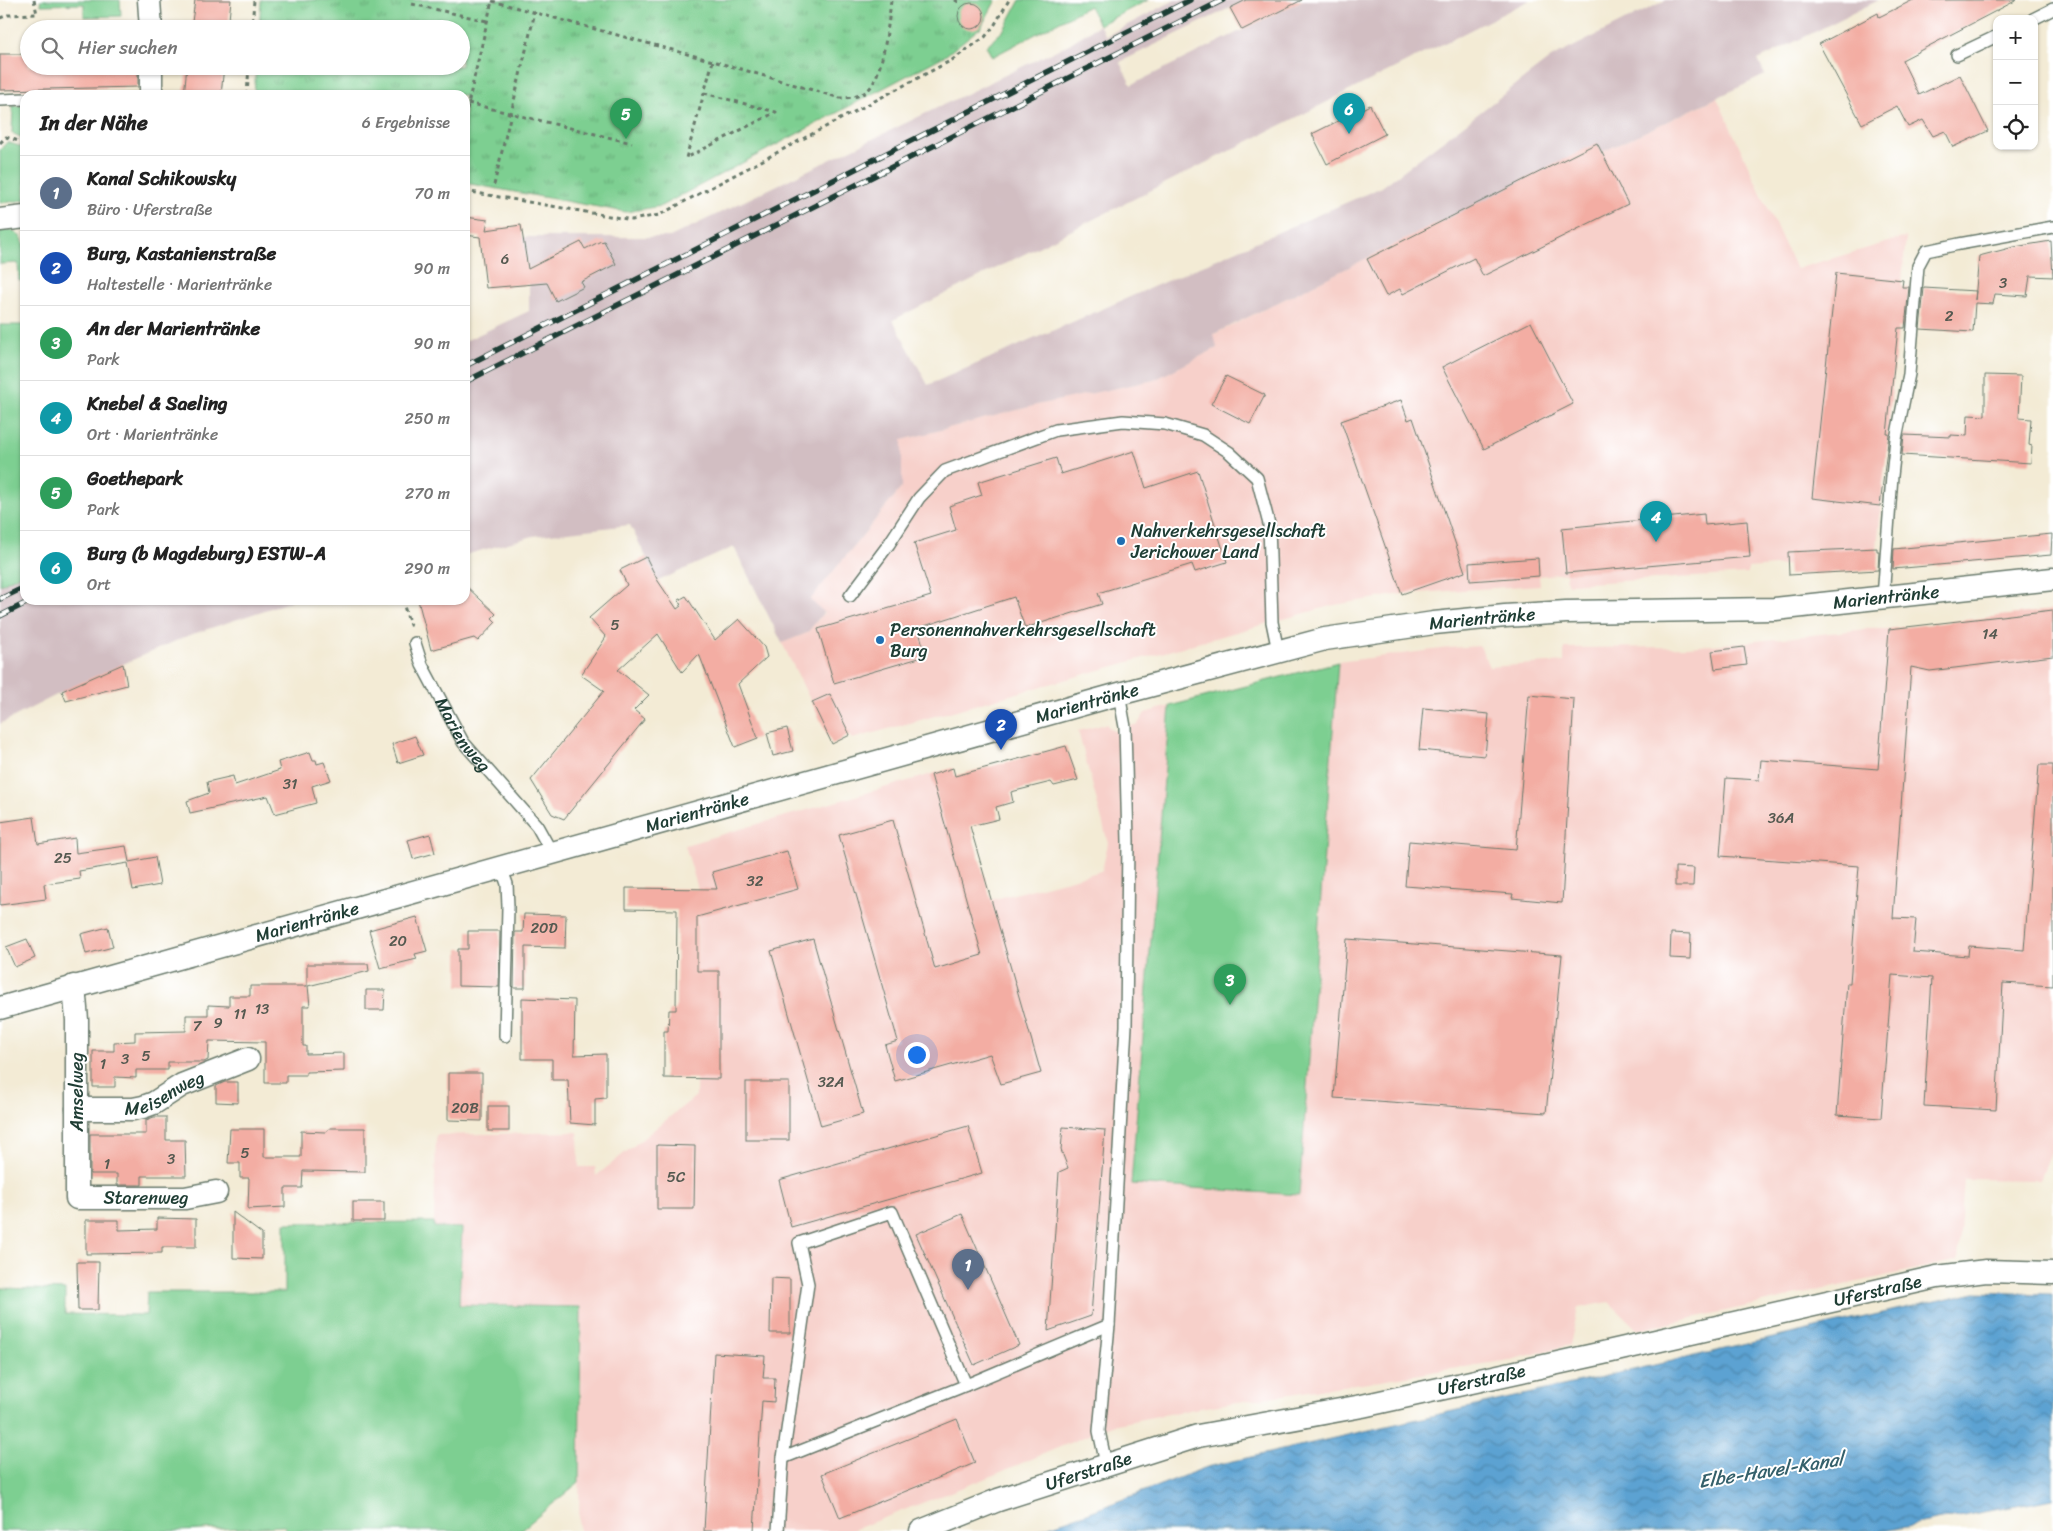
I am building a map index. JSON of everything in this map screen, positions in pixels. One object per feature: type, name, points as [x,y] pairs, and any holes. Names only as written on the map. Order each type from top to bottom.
[{"type":"street","points":[[149,0],[150,20]]},
{"type":"street","points":[[151,75],[151,90]]},
{"type":"street","points":[[0,220],[20,218]]},
{"type":"street","name":"Marientränke","points":[[0,1008],[1119,694],[1325,640],[1371,632],[1505,616],[1566,612],[1775,609],[2053,579]]},
{"type":"street","name":"Amselweg","points":[[74,986],[77,1020],[76,1198]]},
{"type":"street","name":"Meisenweg","points":[[77,1109],[133,1109],[143,1107],[154,1103],[182,1085],[248,1059]]},
{"type":"street","name":"Starenweg","points":[[76,1198],[185,1198],[216,1192]]},
{"type":"street","name":"Uferstraße","points":[[921,1531],[998,1500],[1198,1436],[1382,1402],[1937,1277],[1986,1271],[2053,1273]]},
{"type":"lane","points":[[2038,16],[2053,9]]},
{"type":"lane","points":[[1958,55],[1993,38]]},
{"type":"lane","points":[[0,100],[20,99]]},
{"type":"lane","points":[[1883,598],[1896,439],[1909,374],[1918,266],[1921,258],[1926,251],[1950,245],[2053,227]]},
{"type":"lane","points":[[850,596],[889,544],[919,498],[945,470],[1056,430],[1123,421],[1165,424],[1204,435],[1229,452],[1257,478],[1269,524],[1272,622],[1278,651]]},
{"type":"lane","name":"Marienweg","points":[[415,644],[422,665],[463,742],[537,826],[552,853]]},
{"type":"lane","points":[[1106,1464],[1099,1431],[1109,1325],[1126,1026],[1128,841],[1125,727],[1119,694]]},
{"type":"lane","points":[[501,867],[507,884],[508,907],[505,1036]]},
{"type":"lane","points":[[778,1531],[783,1458],[808,1284],[799,1243],[892,1212],[966,1385]]},
{"type":"lane","points":[[783,1458],[966,1385],[1109,1325]]},
{"type":"path","points":[[0,18],[8,15],[37,14],[34,0]]},
{"type":"path","points":[[253,20],[254,0]]},
{"type":"path","points":[[470,93],[492,0],[840,98],[852,98],[869,89],[876,77],[884,49],[891,0]]},
{"type":"path","points":[[955,0],[960,3]]},
{"type":"path","points":[[470,192],[632,220],[659,215],[952,60],[986,37],[1009,0]]},
{"type":"path","points":[[412,4],[487,21]]},
{"type":"path","points":[[494,185],[534,12]]},
{"type":"path","points":[[704,93],[776,112],[686,158],[704,93],[713,61]]},
{"type":"path","points":[[247,90],[248,75]]},
{"type":"path","points":[[470,103],[632,143]]},
{"type":"path","points":[[0,143],[6,136],[20,141]]},
{"type":"path","points":[[403,605],[415,644]]},
{"type":"shaded area","points":[[1175,0],[1246,0],[1120,62],[1131,85],[1303,0],[1530,0],[893,320],[928,385],[1382,187],[1551,58],[1666,0],[1879,0],[1758,60],[1765,75],[1602,152],[1597,144],[1214,334],[1217,348],[1154,380],[1037,405],[902,440],[902,487],[810,600],[824,612],[807,633],[782,643],[734,547],[658,581],[630,525],[533,536],[470,554],[470,339],[529,311],[529,273],[523,237],[670,237],[1069,44],[1099,25],[1106,36]]},
{"type":"shaded area","points":[[1717,98],[1796,269],[1906,237],[1875,570],[1789,575],[1788,565],[1748,568],[1748,574],[1567,584],[1566,573],[1539,576],[1540,585],[1402,594],[1334,605],[852,739],[849,735],[832,744],[782,643],[807,633],[824,613],[810,600],[902,487],[902,440],[1037,405],[1154,380],[1217,348],[1213,335],[1597,143],[1602,152]]},
{"type":"shaded area","points":[[20,575],[20,605],[280,605],[187,636],[80,683],[0,724],[0,585]]},
{"type":"shaded area","points":[[2053,610],[2053,1148],[2040,1180],[1964,1179],[1958,1260],[1638,1330],[1609,1302],[1578,1308],[1570,1345],[1510,1360],[1199,1408],[1112,1425],[989,1477],[850,1531],[579,1531],[581,1307],[459,1305],[462,1228],[434,1227],[436,1135],[578,1132],[579,1167],[595,1167],[596,1176],[696,1096],[698,889],[685,845],[953,768],[991,900],[1102,871],[1108,843],[1078,731],[1106,724],[1113,731],[1138,724],[1145,713],[1170,706],[1131,1183],[1299,1195],[1338,662],[1480,646],[1489,667],[1564,662],[1564,648],[1689,647],[1867,629],[1889,629]]},
{"type":"green space","points":[[40,0],[120,0],[121,16],[84,17],[84,4],[41,5]]},
{"type":"green space","points":[[261,0],[996,0],[981,27],[946,55],[661,206],[626,212],[470,184],[470,90],[254,90],[255,75],[470,75],[470,20],[260,20]]},
{"type":"green space","points":[[1020,0],[1148,0],[1099,25],[1089,6],[992,57],[986,46],[1003,31]]},
{"type":"green space","points":[[20,105],[20,137],[12,133],[13,106]]},
{"type":"green space","points":[[7,142],[20,146],[20,201],[0,203],[0,150]]},
{"type":"green space","points":[[0,230],[12,230],[20,236],[20,281],[18,263],[0,264]]},
{"type":"green space","points":[[0,325],[20,325],[20,575],[0,585]]},
{"type":"green space","points":[[1338,662],[1299,1195],[1131,1184],[1170,706]]},
{"type":"green space","points":[[434,1222],[434,1227],[462,1228],[459,1305],[581,1307],[579,1482],[520,1531],[285,1531],[285,1526],[179,1531],[0,1531],[0,1288],[65,1290],[65,1314],[146,1315],[147,1292],[285,1292],[285,1223]]},
{"type":"water","name":"Elbe-Havel-Kanal","points":[[1975,1292],[2053,1294],[2053,1499],[1884,1531],[1035,1531],[1207,1467]]},
{"type":"building","points":[[195,0],[231,0],[229,20],[192,20]]},
{"type":"building","points":[[1246,0],[1302,0],[1242,30],[1230,8]]},
{"type":"building","points":[[1913,0],[2017,0],[1902,60],[1919,95],[1960,75],[1988,131],[1953,147],[1945,131],[1933,136],[1923,120],[1908,127],[1897,106],[1862,124],[1819,44],[1878,13],[1879,17]]},
{"type":"building","points":[[971,3],[980,7],[984,16],[980,25],[971,29],[962,25],[958,16],[962,7]]},
{"type":"building","points":[[0,54],[20,54],[20,75],[138,75],[138,87],[0,90]]},
{"type":"building","points":[[186,75],[223,75],[222,90],[185,90]]},
{"type":"building","points":[[1370,105],[1385,134],[1327,164],[1312,134]]},
{"type":"building","points":[[1597,143],[1628,204],[1483,276],[1474,258],[1403,294],[1400,289],[1386,296],[1367,259]]},
{"type":"building","points":[[470,218],[488,220],[486,230],[521,225],[528,269],[581,242],[585,249],[604,241],[616,264],[581,282],[584,287],[556,301],[547,283],[486,288],[480,237],[470,236]]},
{"type":"building","points":[[2051,241],[2053,277],[2030,276],[2027,296],[1995,294],[1993,304],[1975,303],[1973,332],[1920,329],[1924,288],[1976,291],[1979,256],[2014,247]]},
{"type":"building","points":[[1836,273],[1903,280],[1902,287],[1909,287],[1905,328],[1898,328],[1887,434],[1889,434],[1880,506],[1812,498]]},
{"type":"building","points":[[1531,322],[1573,404],[1484,449],[1442,367]]},
{"type":"building","points":[[1985,375],[2021,376],[2019,418],[2031,419],[2029,445],[2032,446],[2031,463],[1902,455],[1904,435],[1967,436],[1968,415],[1985,416]]},
{"type":"building","points":[[1226,376],[1265,395],[1250,424],[1211,404]]},
{"type":"building","points":[[1401,400],[1408,420],[1413,418],[1465,572],[1402,594],[1341,421]]},
{"type":"building","points":[[1134,451],[1146,488],[1198,471],[1227,562],[1195,572],[1192,564],[1098,593],[1102,604],[1025,628],[1014,597],[918,628],[926,656],[834,683],[818,629],[931,596],[914,543],[956,530],[949,506],[982,495],[978,482],[1056,458],[1061,474]]},
{"type":"building","points":[[1704,514],[1705,525],[1747,521],[1750,557],[1566,573],[1562,528]]},
{"type":"building","points":[[2052,534],[2051,555],[1893,569],[1894,549]]},
{"type":"building","points":[[1877,548],[1877,551],[1879,551],[1878,570],[1789,575],[1788,552]]},
{"type":"building","points":[[646,557],[658,581],[677,609],[681,606],[679,600],[686,596],[715,640],[739,619],[764,647],[767,657],[738,684],[758,738],[735,747],[699,654],[682,672],[658,634],[618,670],[649,695],[634,710],[645,719],[564,819],[552,814],[531,780],[604,691],[581,675],[606,637],[589,618],[627,585],[620,570]]},
{"type":"building","points":[[1538,558],[1539,576],[1470,581],[1469,563]]},
{"type":"building","points":[[470,590],[496,614],[492,618],[496,622],[478,641],[474,638],[431,650],[419,605],[470,605]]},
{"type":"building","points":[[2053,610],[2053,656],[1930,671],[1911,667],[1893,918],[1916,919],[1913,952],[1968,956],[1969,946],[2024,950],[2039,765],[2053,765],[2053,986],[2003,983],[1996,1110],[1924,1106],[1932,978],[1892,975],[1881,1118],[1837,1115],[1847,983],[1850,983],[1859,866],[1720,856],[1726,778],[1759,780],[1761,760],[1878,769],[1889,629]]},
{"type":"building","points":[[1744,647],[1747,665],[1715,669],[1712,651]]},
{"type":"building","points":[[123,664],[127,685],[66,701],[62,691]]},
{"type":"building","points":[[830,694],[850,735],[832,744],[812,702]]},
{"type":"building","points":[[1529,695],[1574,699],[1562,903],[1512,898],[1513,894],[1405,886],[1409,841],[1516,850]]},
{"type":"building","points":[[1423,708],[1489,714],[1485,756],[1419,750]]},
{"type":"building","points":[[787,728],[793,751],[773,756],[767,733]]},
{"type":"building","points":[[415,736],[423,755],[398,763],[392,744]]},
{"type":"building","points":[[1066,746],[1078,780],[1054,786],[1051,782],[1011,792],[1013,802],[996,807],[999,819],[970,826],[1041,1073],[1001,1084],[990,1054],[895,1081],[885,1045],[898,1041],[839,835],[893,820],[935,969],[982,955],[931,775],[953,768],[955,776]]},
{"type":"building","points":[[310,752],[317,764],[324,762],[331,780],[312,786],[316,803],[275,814],[268,796],[190,813],[187,801],[209,793],[207,782],[233,776],[235,785],[280,770],[278,762]]},
{"type":"building","points":[[34,817],[38,844],[75,838],[76,853],[126,846],[129,862],[155,857],[160,885],[133,890],[128,863],[79,871],[80,879],[44,884],[46,899],[0,905],[0,822]]},
{"type":"building","points":[[430,834],[435,853],[413,859],[408,840]]},
{"type":"building","points":[[787,851],[798,889],[697,917],[697,971],[719,971],[719,1079],[664,1078],[664,1031],[668,1031],[669,1010],[676,1010],[677,910],[626,909],[626,888],[717,889],[712,872]]},
{"type":"building","points":[[1675,867],[1694,868],[1693,886],[1675,886]]},
{"type":"building","points":[[524,914],[566,915],[565,948],[525,947],[525,988],[514,988],[515,932],[523,932]]},
{"type":"building","points":[[417,917],[427,951],[415,954],[417,959],[380,968],[369,930]]},
{"type":"building","points":[[108,927],[113,947],[86,954],[81,934]]},
{"type":"building","points":[[468,931],[500,931],[499,987],[458,986],[458,949],[468,949]]},
{"type":"building","points":[[1671,933],[1691,934],[1690,959],[1670,958]]},
{"type":"building","points":[[27,939],[35,958],[15,967],[6,947]]},
{"type":"building","points":[[813,939],[863,1114],[821,1126],[771,951]]},
{"type":"building","points":[[1347,939],[1562,955],[1546,1113],[1334,1098]]},
{"type":"building","points":[[307,964],[368,964],[369,971],[308,986],[310,1006],[303,1006],[303,1046],[306,1046],[306,1054],[344,1053],[344,1071],[306,1072],[306,1075],[286,1075],[286,1083],[265,1083],[265,1042],[209,1041],[208,1060],[204,1062],[168,1062],[168,1070],[136,1070],[136,1078],[115,1077],[115,1087],[93,1087],[93,1051],[114,1051],[114,1042],[135,1041],[135,1032],[186,1031],[186,1015],[208,1015],[208,1005],[229,1006],[229,996],[250,996],[250,986],[307,986]]},
{"type":"building","points":[[366,990],[385,990],[384,1010],[366,1010]]},
{"type":"building","points":[[522,998],[575,1000],[574,1055],[606,1054],[606,1098],[595,1099],[595,1125],[570,1123],[568,1080],[552,1080],[552,1059],[522,1059]]},
{"type":"building","points":[[448,1073],[482,1073],[482,1121],[448,1120]]},
{"type":"building","points":[[225,1082],[238,1082],[238,1103],[216,1102],[216,1086]]},
{"type":"building","points":[[746,1082],[789,1082],[789,1140],[746,1140]]},
{"type":"building","points":[[488,1106],[509,1106],[509,1131],[488,1131]]},
{"type":"building","points":[[154,1117],[166,1117],[166,1140],[185,1140],[186,1176],[142,1176],[142,1185],[117,1185],[117,1174],[90,1174],[90,1134],[146,1134],[146,1120]]},
{"type":"building","points":[[968,1126],[982,1173],[791,1227],[779,1180]]},
{"type":"building","points":[[1063,1127],[1105,1130],[1091,1316],[1048,1331],[1059,1172],[1068,1168],[1061,1150]]},
{"type":"building","points":[[330,1128],[365,1128],[365,1172],[303,1171],[302,1188],[285,1188],[285,1207],[248,1209],[249,1178],[240,1178],[240,1163],[228,1163],[230,1129],[264,1129],[264,1157],[301,1157],[301,1131],[325,1132]]},
{"type":"building","points":[[657,1145],[695,1146],[694,1209],[657,1209]]},
{"type":"building","points":[[353,1202],[384,1202],[384,1221],[353,1221]]},
{"type":"building","points":[[233,1212],[262,1234],[262,1259],[233,1258]]},
{"type":"building","points":[[962,1214],[1019,1345],[974,1365],[916,1234]]},
{"type":"building","points":[[157,1218],[196,1219],[196,1247],[162,1247],[162,1253],[86,1254],[86,1220],[119,1220],[119,1230],[157,1229]]},
{"type":"building","points":[[77,1262],[99,1262],[98,1310],[78,1310]]},
{"type":"building","points":[[771,1278],[790,1279],[790,1333],[770,1333]]},
{"type":"building","points":[[714,1353],[765,1356],[763,1378],[775,1378],[774,1402],[762,1401],[754,1531],[704,1531]]},
{"type":"building","points":[[957,1419],[975,1463],[840,1518],[822,1474]]},
{"type":"railway","points":[[470,363],[1190,0]]},
{"type":"railway","points":[[470,379],[1223,0]]},
{"type":"railway","points":[[0,599],[20,589]]},
{"type":"railway","points":[[0,616],[22,605]]},
{"type":"place","name":"Burg (b Magdeburg) ESTW-A","points":[[1349,134]]},
{"type":"place","name":"Goethepark","points":[[626,139]]},
{"type":"place","name":"Nahverkehrsgesellschaft Jerichower Land","points":[[1121,541]]},
{"type":"place","name":"Knebel & Saeling","points":[[1656,542]]},
{"type":"place","name":"Personennahverkehrsgesellschaft Burg","points":[[880,640]]},
{"type":"place","name":"Burg, Kastanienstraße","points":[[1001,750]]},
{"type":"place","name":"An der Marientränke","points":[[1230,1005]]},
{"type":"place","name":"Kanal Schikowsky","points":[[968,1290]]}]
